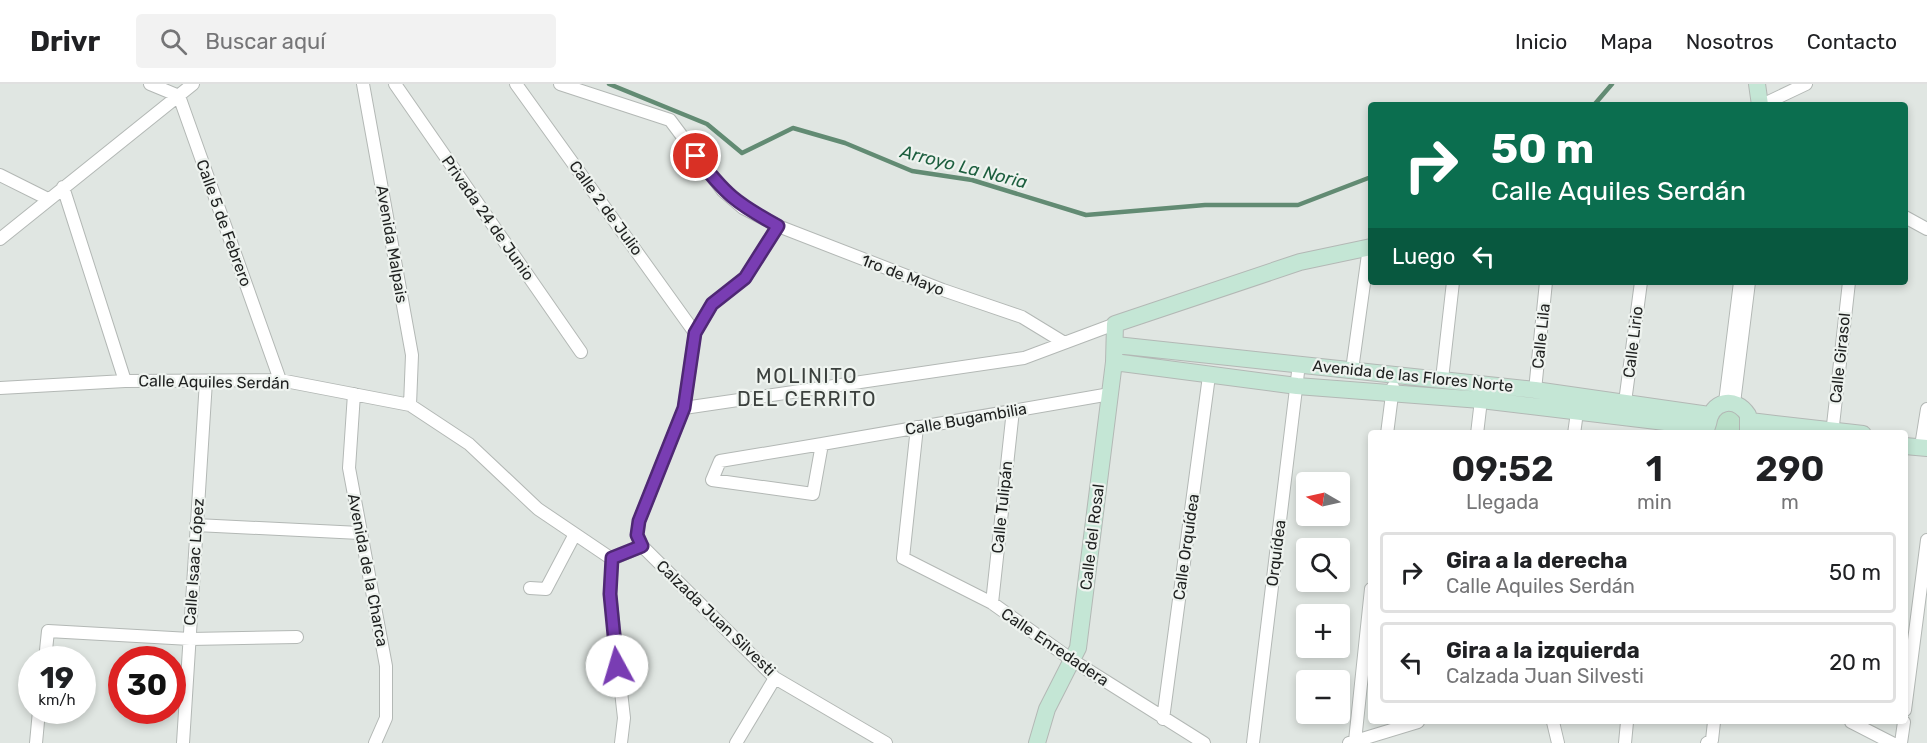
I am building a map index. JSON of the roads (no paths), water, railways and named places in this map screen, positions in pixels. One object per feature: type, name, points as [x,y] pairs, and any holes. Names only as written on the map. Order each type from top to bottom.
[{"type":"street","points":[[150,84],[179,96]]},
{"type":"street","points":[[0,239],[63,186],[193,84]]},
{"type":"street","name":"Avenida Malpais","points":[[363,84],[411,355],[411,405]]},
{"type":"street","name":"Privada 24 de Junio","points":[[395,84],[580,352]]},
{"type":"street","name":"Calle 2 de Julio","points":[[516,84],[695,333]]},
{"type":"street","name":"1ro de Mayo","points":[[560,84],[670,120],[723,191],[743,208],[778,226],[943,290],[1022,317],[1063,342]]},
{"type":"street","points":[[1757,84],[1760,102]]},
{"type":"street","points":[[1767,102],[1806,84]]},
{"type":"street","name":"Calle 5 de Febrero","points":[[179,96],[280,380]]},
{"type":"street","points":[[0,175],[48,199]]},
{"type":"street","points":[[63,186],[125,381]]},
{"type":"street","points":[[1908,219],[1927,229]]},
{"type":"street","name":"Calzada Juan Silvesti","points":[[778,226],[745,278],[712,304],[695,333],[684,408],[639,521],[637,535],[642,546],[776,678],[886,743]]},
{"type":"street","points":[[684,408],[1024,358],[1063,342],[1300,262],[1368,247]]},
{"type":"street","points":[[1352,370],[1368,261]]},
{"type":"street","points":[[1442,379],[1453,285]]},
{"type":"street","name":"Calle Lila","points":[[1535,390],[1546,285]]},
{"type":"street","name":"Calle Lirio","points":[[1625,402],[1641,285]]},
{"type":"street","points":[[1730,402],[1740,285]]},
{"type":"street","points":[[1730,402],[1749,285]]},
{"type":"street","name":"Calle Girasol","points":[[1845,430],[1849,285]]},
{"type":"street","name":"Calle del Rosal","points":[[1037,743],[1047,709],[1078,648],[1116,345],[1115,324]]},
{"type":"street","name":"Avenida de las Flores Norte","points":[[1116,345],[1535,390],[1578,403],[1709,425]]},
{"type":"street","name":"Avenida de las Flores Norte","points":[[1114,362],[1297,386],[1481,400],[1625,402],[1709,425]]},
{"type":"street","name":"Orquídea","points":[[1253,743],[1299,364]]},
{"type":"street","points":[[1388,430],[1395,374]]},
{"type":"street","name":"Calle Orquídea","points":[[1163,719],[1209,376]]},
{"type":"street","name":"Calle Aquiles Serdán","points":[[0,388],[125,381],[280,380],[411,405],[469,444],[538,509],[612,558]]},
{"type":"street","name":"Calle Isaac López","points":[[183,743],[206,381]]},
{"type":"street","name":"Avenida de la Charca","points":[[354,394],[349,468],[386,666],[386,718],[375,743]]},
{"type":"street","name":"Calle Bugambilia","points":[[822,444],[813,494],[712,480],[720,461],[1110,394]]},
{"type":"street","points":[[1477,430],[1481,400]]},
{"type":"street","points":[[1709,425],[1713,409],[1730,402]]},
{"type":"street","points":[[1730,402],[1744,410],[1749,428],[1787,430]]},
{"type":"street","points":[[1575,430],[1578,403]]},
{"type":"street","points":[[1926,443],[1927,409]]},
{"type":"street","name":"Calle Tulipán","points":[[992,603],[1013,410]]},
{"type":"street","name":"Calle Enredadera","points":[[917,427],[903,558],[992,603],[1072,660],[1204,743]]},
{"type":"street","points":[[1908,439],[1926,443]]},
{"type":"street","points":[[1908,446],[1926,443]]},
{"type":"street","points":[[196,525],[360,533]]},
{"type":"street","points":[[530,588],[546,589],[575,534]]},
{"type":"street","points":[[1908,687],[1927,540]]},
{"type":"street","points":[[621,743],[624,718],[610,594],[612,558],[642,546]]},
{"type":"street","points":[[1368,612],[1351,742],[1411,724]]},
{"type":"street","points":[[46,646],[48,631],[189,639],[297,637]]},
{"type":"street","points":[[736,743],[776,678]]},
{"type":"street","points":[[36,743],[38,724]]},
{"type":"street","points":[[1553,724],[1558,743]]},
{"type":"street","points":[[1625,743],[1627,724]]},
{"type":"street","points":[[1709,742],[1714,724]]},
{"type":"street","points":[[1855,724],[1892,743]]},
{"type":"street","points":[[1901,743],[1904,724]]},
{"type":"waterway","name":"Arroyo La Noria","points":[[609,84],[707,124],[742,153],[793,128],[845,143],[912,171],[972,180],[1086,215],[1205,205],[1298,205],[1368,178]]},
{"type":"waterway","name":"Arroyo La Noria","points":[[1597,102],[1612,84]]},
{"type":"district","name":"MOLINITO DEL CERRITO","points":[[807,388]]}]
